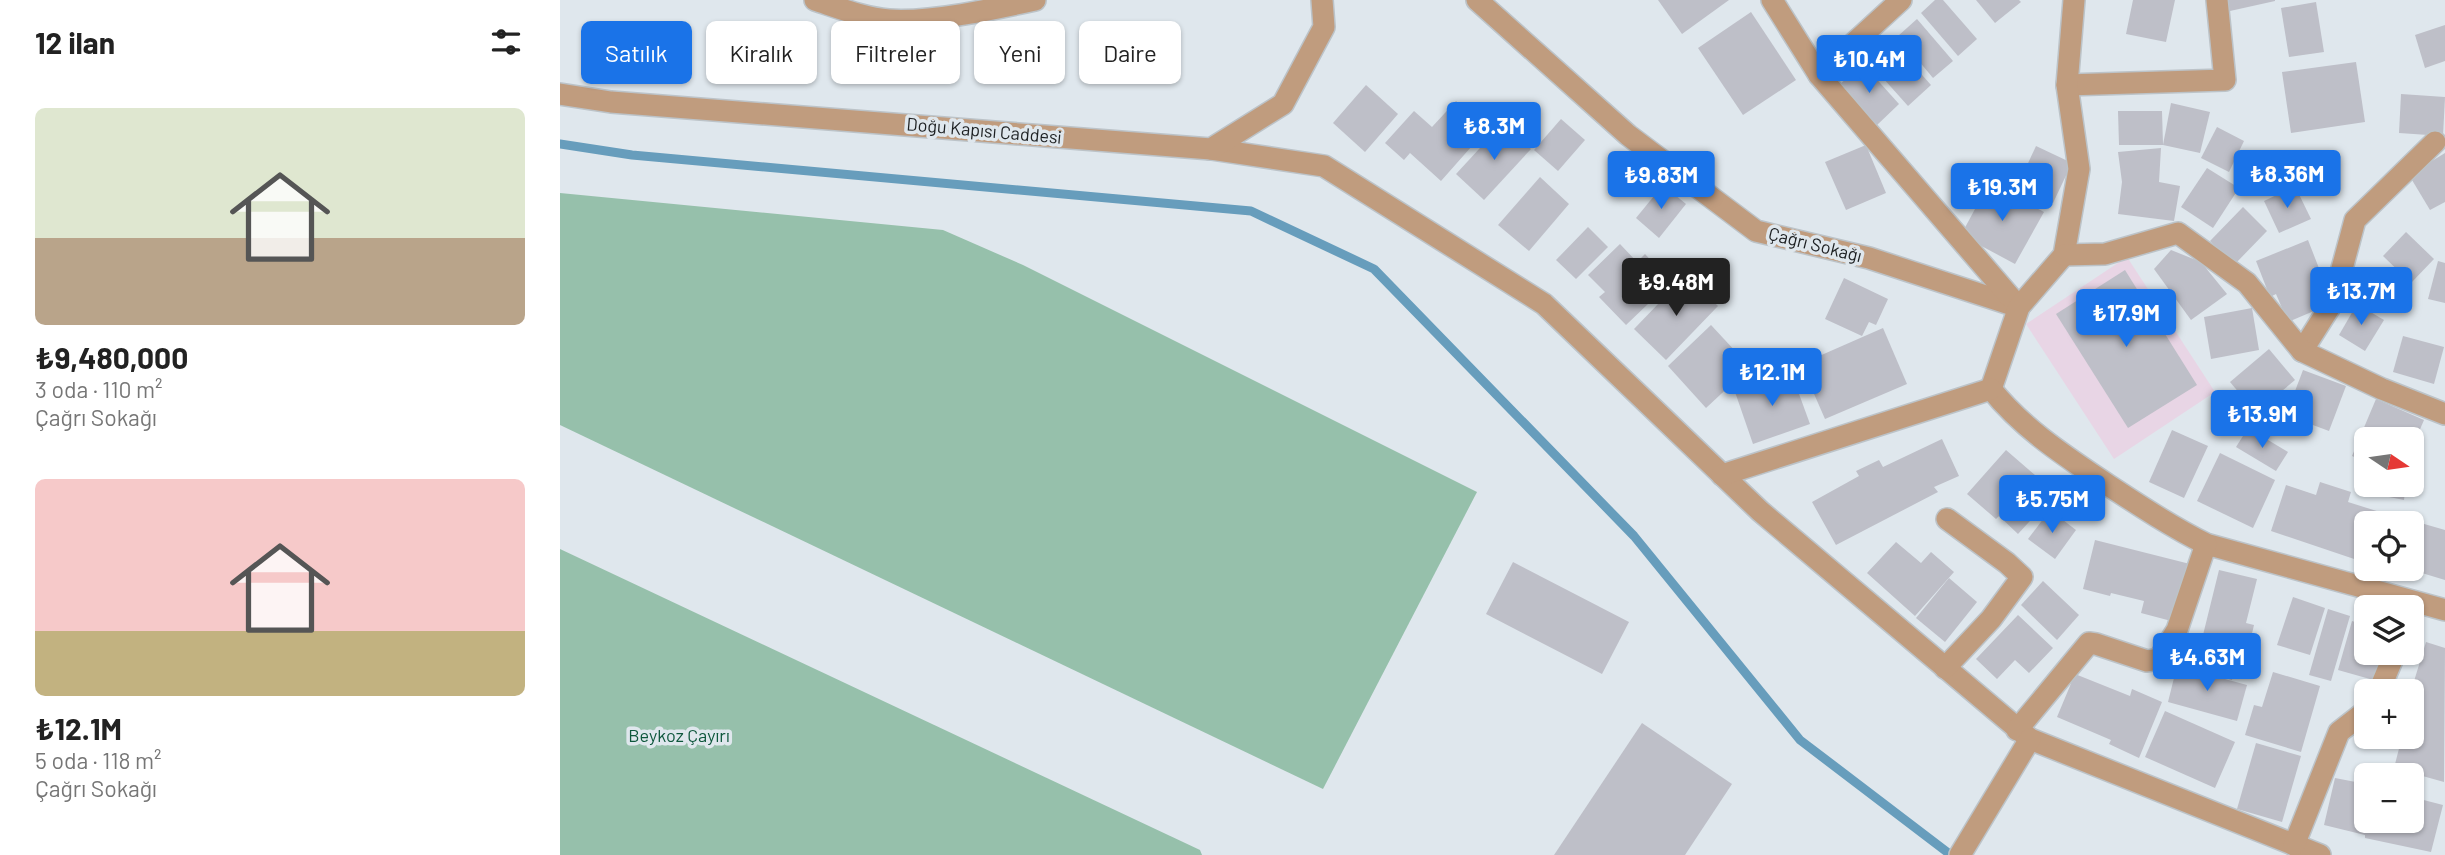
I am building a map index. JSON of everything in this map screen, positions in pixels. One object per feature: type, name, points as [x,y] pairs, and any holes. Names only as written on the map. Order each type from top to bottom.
[{"type":"street","points":[[815,0],[866,8],[888,20],[911,20],[1003,8],[1035,0]]},
{"type":"street","points":[[1211,149],[1283,104],[1324,27],[1322,0]]},
{"type":"street","name":"Çağrı Sokağı","points":[[1477,0],[1628,135],[1756,231],[1869,258],[2019,307]]},
{"type":"street","points":[[1772,0],[1819,75],[2019,307]]},
{"type":"street","points":[[1819,75],[1901,0]]},
{"type":"street","points":[[1991,388],[2019,307],[2064,255],[2079,169],[2067,85],[2074,0]]},
{"type":"street","points":[[2067,85],[2225,80],[2217,0]]},
{"type":"street","name":"Doğu Kapısı Caddesi","points":[[560,94],[611,102],[1211,149],[1324,166],[1544,303],[1760,511],[2024,734],[2320,855]]},
{"type":"street","points":[[2302,351],[2333,302],[2355,220],[2435,142]]},
{"type":"street","points":[[2064,255],[2105,254],[2178,233],[2247,283],[2302,351],[2382,389],[2445,414]]},
{"type":"street","points":[[1722,475],[1991,388]]},
{"type":"street","points":[[1991,388],[2009,411],[2050,446],[2173,528],[2206,544],[2374,595]]},
{"type":"street","points":[[1945,668],[1991,619],[2022,577],[1947,519]]},
{"type":"street","points":[[1960,855],[2024,734],[2089,643],[2147,662],[2159,659],[2177,630],[2206,544]]},
{"type":"street","points":[[2424,608],[2445,610]]},
{"type":"street","points":[[2294,845],[2339,732],[2354,720]]},
{"type":"shaded area","points":[[2127,257],[2215,392],[2114,459],[2026,324]]},
{"type":"green space","points":[[560,193],[943,230],[1023,265],[1477,492],[1323,789],[560,425]]},
{"type":"green space","name":"Beykoz Çayırı","points":[[560,549],[1200,850],[1202,855],[560,855]]},
{"type":"building","points":[[1658,0],[1729,0],[1682,34]]},
{"type":"building","points":[[1935,0],[1943,0],[1977,39],[1958,56],[1921,13]]},
{"type":"building","points":[[1976,0],[2019,0],[2021,2],[1995,23]]},
{"type":"building","points":[[2133,0],[2175,0],[2166,42],[2126,34]]},
{"type":"building","points":[[2227,0],[2275,0],[2275,1],[2230,11]]},
{"type":"building","points":[[2316,2],[2324,52],[2289,57],[2281,8]]},
{"type":"building","points":[[1751,12],[1796,80],[1743,115],[1698,48]]},
{"type":"building","points":[[1917,19],[1953,61],[1933,78],[1898,36]]},
{"type":"building","points":[[2445,25],[2445,61],[2425,68],[2415,35]]},
{"type":"building","points":[[1897,47],[1931,85],[1908,106],[1874,68]]},
{"type":"building","points":[[2356,62],[2365,122],[2291,133],[2282,72]]},
{"type":"building","points":[[1863,64],[1899,104],[1876,126],[1839,85]]},
{"type":"building","points":[[1366,85],[1398,114],[1365,152],[1333,123]]},
{"type":"building","points":[[2401,94],[2445,97],[2443,136],[2399,133]]},
{"type":"building","points":[[1456,101],[1487,129],[1441,181],[1410,153],[1404,160],[1385,143],[1414,111],[1432,127]]},
{"type":"building","points":[[2171,103],[2210,112],[2200,153],[2163,145]]},
{"type":"building","points":[[2118,111],[2162,111],[2163,145],[2119,145]]},
{"type":"building","points":[[1561,119],[1585,140],[1558,171],[1534,150]]},
{"type":"building","points":[[1503,123],[1531,149],[1484,200],[1456,174]]},
{"type":"building","points":[[2217,127],[2244,141],[2229,172],[2201,158]]},
{"type":"building","points":[[1866,145],[1886,193],[1846,210],[1825,162]]},
{"type":"building","points":[[2036,146],[2072,163],[2053,203],[2017,187]]},
{"type":"building","points":[[2161,148],[2159,182],[2180,186],[2174,221],[2118,214],[2122,182],[2118,152]]},
{"type":"building","points":[[2445,153],[2445,202],[2430,210],[2409,175]]},
{"type":"building","points":[[2207,168],[2239,188],[2213,228],[2181,207]]},
{"type":"building","points":[[1540,177],[1569,204],[1529,251],[1498,225]]},
{"type":"building","points":[[1989,183],[2044,212],[2015,264],[1961,235]]},
{"type":"building","points":[[1663,185],[1686,204],[1659,238],[1636,218]]},
{"type":"building","points":[[2295,186],[2311,219],[2279,233],[2264,201]]},
{"type":"building","points":[[2243,207],[2267,231],[2234,265],[2210,241]]},
{"type":"building","points":[[1588,227],[1608,247],[1576,279],[1556,260]]},
{"type":"building","points":[[2406,232],[2434,259],[2411,283],[2383,256]]},
{"type":"building","points":[[2308,240],[2322,276],[2317,278],[2328,305],[2288,322],[2276,294],[2270,297],[2256,261]]},
{"type":"building","points":[[1620,244],[1637,262],[1645,254],[1671,282],[1626,325],[1599,297],[1605,292],[1588,275]]},
{"type":"building","points":[[2171,250],[2201,262],[2227,294],[2191,320],[2154,269]]},
{"type":"building","points":[[2438,261],[2445,263],[2445,303],[2428,299]]},
{"type":"building","points":[[2125,270],[2197,385],[2128,428],[2056,314]]},
{"type":"building","points":[[1686,275],[1718,306],[1666,360],[1634,329]]},
{"type":"building","points":[[1844,278],[1888,299],[1876,325],[1869,322],[1862,336],[1825,319]]},
{"type":"building","points":[[2357,304],[2384,320],[2365,351],[2339,335]]},
{"type":"building","points":[[2252,308],[2259,350],[2211,359],[2204,317]]},
{"type":"building","points":[[1711,325],[1750,367],[1706,408],[1668,366]]},
{"type":"building","points":[[1883,328],[1907,384],[1825,419],[1801,364]]},
{"type":"building","points":[[2403,336],[2444,347],[2434,384],[2393,372]]},
{"type":"building","points":[[2269,349],[2295,380],[2256,413],[2230,382]]},
{"type":"building","points":[[2303,370],[2346,386],[2329,431],[2286,415]]},
{"type":"building","points":[[1791,372],[1810,424],[1753,444],[1735,392]]},
{"type":"building","points":[[2376,399],[2424,420],[2421,427],[2364,427]]},
{"type":"building","points":[[2248,428],[2288,452],[2276,471],[2236,447]]},
{"type":"building","points":[[2172,430],[2208,446],[2184,498],[2149,482]]},
{"type":"building","points":[[1942,439],[1959,476],[1934,487],[1938,492],[1836,545],[1812,502],[1859,476],[1856,471],[1879,460],[1883,467]]},
{"type":"building","points":[[2006,450],[2035,475],[2032,478],[2052,497],[2018,534],[1999,516],[1996,519],[1967,494]]},
{"type":"building","points":[[2220,453],[2275,480],[2253,528],[2197,501]]},
{"type":"building","points":[[2320,482],[2351,492],[2348,502],[2377,511],[2354,511],[2354,559],[2271,531],[2286,485],[2316,495]]},
{"type":"building","points":[[2050,510],[2076,530],[2055,559],[2028,539]]},
{"type":"building","points":[[2424,524],[2445,530],[2445,580],[2424,574]]},
{"type":"building","points":[[2095,540],[2190,564],[2175,622],[2141,613],[2144,601],[2083,589]]},
{"type":"building","points":[[1896,542],[1921,563],[1931,552],[1954,572],[1915,616],[1867,573]]},
{"type":"building","points":[[1513,562],[1629,622],[1602,674],[1486,614]]},
{"type":"building","points":[[2219,570],[2257,579],[2246,623],[2254,625],[2248,650],[2202,639]]},
{"type":"building","points":[[1949,578],[1977,602],[1945,642],[1916,618]]},
{"type":"building","points":[[2043,581],[2079,615],[2057,640],[2021,605]]},
{"type":"building","points":[[2293,597],[2325,608],[2310,655],[2277,645]]},
{"type":"building","points":[[2328,609],[2350,616],[2331,681],[2309,675]]},
{"type":"building","points":[[2018,615],[2053,648],[2029,673],[2015,660],[1997,679],[1976,659]]},
{"type":"building","points":[[2352,621],[2354,665],[2382,665],[2378,679],[2338,670]]},
{"type":"building","points":[[2192,641],[2239,654],[2232,680],[2185,667]]},
{"type":"building","points":[[2426,642],[2445,648],[2444,782],[2424,776],[2424,763],[2395,763],[2399,749],[2424,749],[2424,679],[2415,679],[2419,665],[2424,665]]},
{"type":"building","points":[[2177,666],[2247,685],[2237,721],[2168,702]]},
{"type":"building","points":[[2273,672],[2320,686],[2301,752],[2245,735],[2254,705],[2262,707]]},
{"type":"building","points":[[2075,674],[2130,696],[2132,689],[2162,702],[2139,758],[2109,744],[2111,740],[2057,717]]},
{"type":"building","points":[[2165,711],[2235,742],[2215,788],[2145,757]]},
{"type":"building","points":[[1642,723],[1732,784],[1685,855],[1554,855]]},
{"type":"building","points":[[2256,743],[2301,756],[2282,822],[2237,809]]},
{"type":"building","points":[[2335,778],[2354,782],[2354,832],[2324,825]]},
{"type":"building","points":[[2424,800],[2443,805],[2431,852],[2365,838],[2365,835],[2357,833],[2424,833]]},
{"type":"waterway","points":[[560,144],[632,155],[1251,211],[1374,269],[1634,536],[1800,740],[1951,855]]}]
